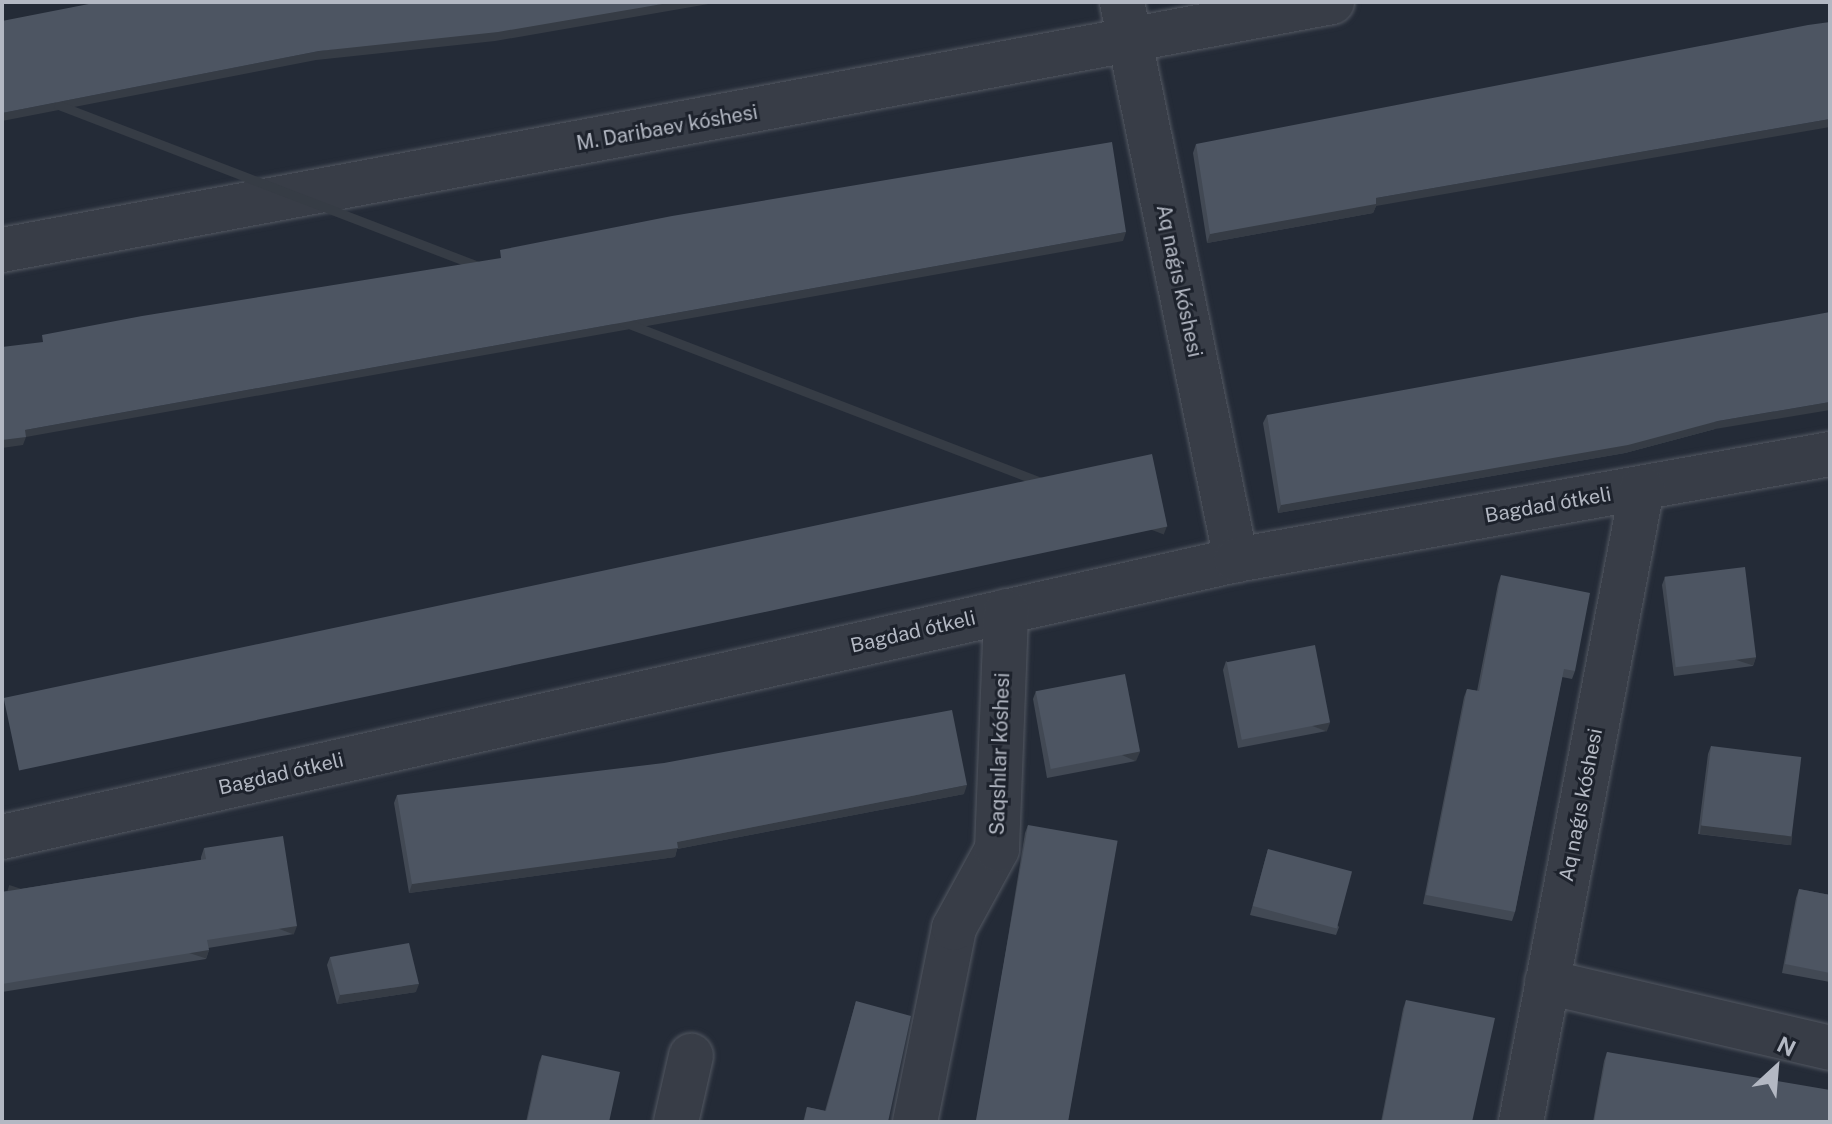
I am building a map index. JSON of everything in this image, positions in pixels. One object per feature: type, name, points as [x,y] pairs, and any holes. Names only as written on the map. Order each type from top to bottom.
[{"type":"street","name":"M. Daribaev kóshesi","points":[[2,250],[1126,22],[1332,2]]},
{"type":"street","name":"Aq naǵıs kóshesi","points":[[1126,22],[1236,560]]},
{"type":"street","name":"Bagdad ótkeli","points":[[2,837],[1236,560],[1830,454]]},
{"type":"street","name":"Aq naǵıs kóshesi","points":[[1521,1122],[1642,488]]},
{"type":"street","name":"Saqshılar kóshesi","points":[[915,1122],[954,928],[997,849],[1006,611]]},
{"type":"street","points":[[1547,982],[1830,1048]]},
{"type":"street","points":[[676,1122],[691,1056]]},
{"type":"building","points":[[99,2],[674,2],[498,32],[319,51],[2,113],[2,21]]},
{"type":"building","points":[[1830,22],[1830,119],[1376,198],[1376,204],[1210,234],[1196,144]]},
{"type":"building","points":[[1112,142],[1126,232],[25,430],[26,437],[2,440],[2,347],[43,342],[42,335],[501,258],[500,250],[672,216]]},
{"type":"building","points":[[1830,312],[1830,402],[1718,421],[1628,445],[1281,505],[1267,415]]},
{"type":"building","points":[[1152,454],[1167,526],[19,770],[4,698]]},
{"type":"building","points":[[1745,567],[1756,657],[1676,667],[1665,577]]},
{"type":"building","points":[[1501,575],[1590,593],[1575,671],[1564,669],[1515,912],[1426,895],[1467,689],[1479,691]]},
{"type":"building","points":[[1315,645],[1330,723],[1242,740],[1227,662]]},
{"type":"building","points":[[1125,674],[1140,752],[1051,769],[1036,691]]},
{"type":"building","points":[[952,710],[967,785],[677,842],[678,848],[412,884],[397,795],[664,763]]},
{"type":"building","points":[[1711,746],[1801,757],[1792,836],[1701,825]]},
{"type":"building","points":[[1028,825],[1118,841],[1068,1122],[976,1121]]},
{"type":"building","points":[[283,836],[297,926],[207,940],[209,950],[2,984],[2,892],[206,859],[204,848]]},
{"type":"building","points":[[1268,849],[1352,872],[1337,929],[1253,906]]},
{"type":"building","points":[[1799,889],[1830,895],[1830,973],[1785,964]]},
{"type":"building","points":[[409,943],[419,984],[340,995],[330,957]]},
{"type":"building","points":[[1406,1000],[1495,1018],[1472,1122],[1382,1122]]},
{"type":"building","points":[[856,1001],[911,1016],[888,1122],[804,1122],[807,1107],[826,1111]]},
{"type":"building","points":[[1607,1052],[1830,1090],[1830,1122],[1594,1122]]},
{"type":"building","points":[[542,1055],[620,1072],[609,1122],[527,1122]]}]
